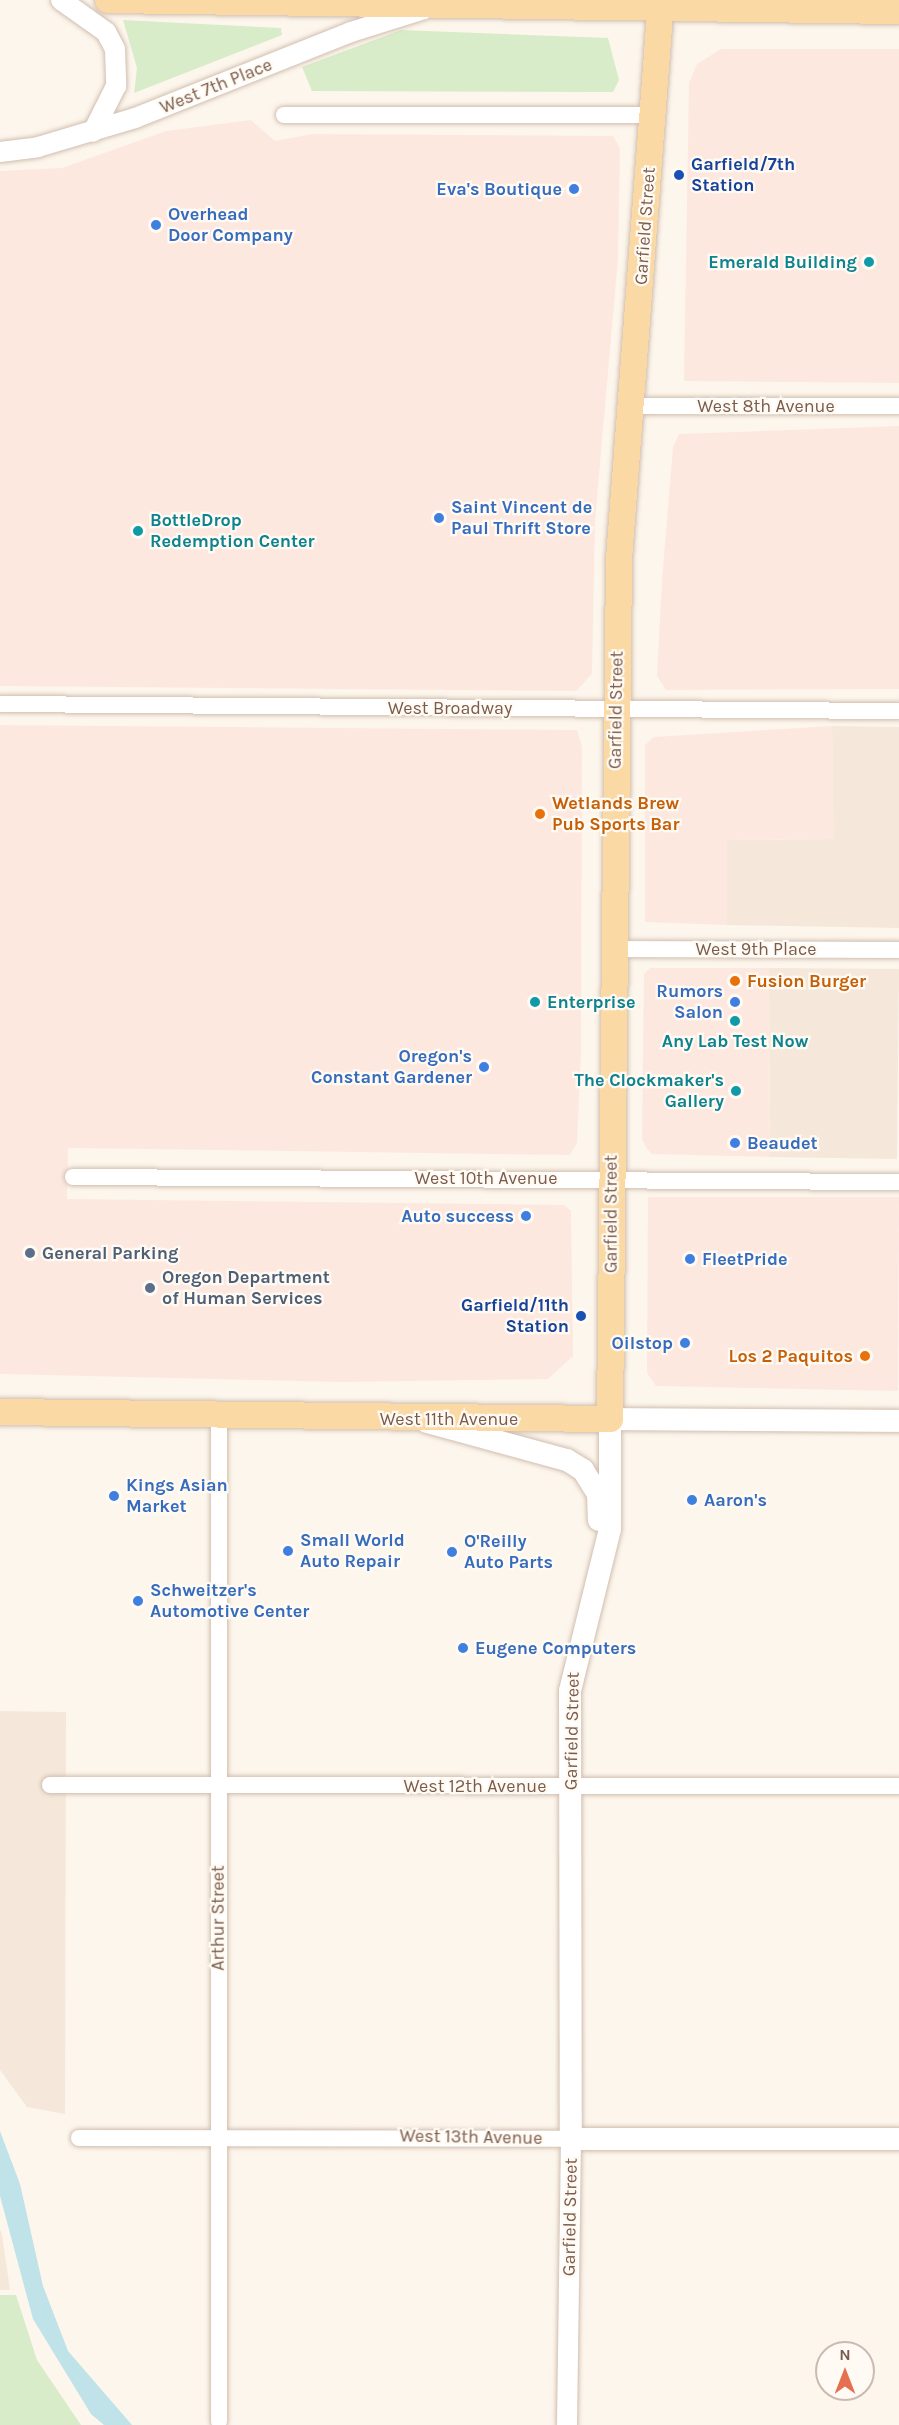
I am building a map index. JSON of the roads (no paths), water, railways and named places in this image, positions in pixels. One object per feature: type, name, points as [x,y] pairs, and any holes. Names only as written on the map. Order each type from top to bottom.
[{"type":"main road","points":[[108,0],[429,8],[661,5],[899,11]]},
{"type":"main road","name":"Garfield Street","points":[[571,2139],[573,1663],[600,1572],[610,1529],[615,709],[620,559],[661,5]]},
{"type":"main road","name":"West 11th Avenue","points":[[0,1412],[420,1420],[899,1421]]},
{"type":"main road","points":[[420,1420],[558,1455],[583,1470],[598,1494],[600,1572]]},
{"type":"main road","name":"West 13th Avenue","points":[[571,2139],[899,2139]]},
{"type":"street","points":[[61,0],[106,32],[116,49],[116,86],[93,132]]},
{"type":"street","name":"West 7th Place","points":[[0,152],[93,132],[429,8]]},
{"type":"street","points":[[284,115],[652,115]]},
{"type":"street","name":"West 8th Avenue","points":[[633,405],[899,406]]},
{"type":"street","name":"West Broadway","points":[[0,704],[899,711]]},
{"type":"street","name":"West 9th Place","points":[[613,949],[899,950]]},
{"type":"street","name":"West 10th Avenue","points":[[73,1177],[899,1182]]},
{"type":"street","name":"Arthur Street","points":[[219,1416],[219,2421]]},
{"type":"street","name":"West 12th Avenue","points":[[50,1785],[899,1786]]},
{"type":"street","name":"West 13th Avenue","points":[[79,2138],[571,2139]]},
{"type":"street","name":"Garfield Street","points":[[567,2425],[571,2139]]},
{"type":"water","points":[[0,2131],[20,2184],[43,2286],[68,2351],[132,2425],[104,2425],[91,2414],[33,2319],[0,2196]]},
{"type":"place","name":"Garfield/7th Station","points":[[679,175]]},
{"type":"place","name":"Eva's Boutique","points":[[574,189]]},
{"type":"place","name":"Overhead Door Company","points":[[156,225]]},
{"type":"place","name":"Emerald Building","points":[[869,262]]},
{"type":"place","name":"Saint Vincent de Paul Thrift Store","points":[[439,518]]},
{"type":"place","name":"BottleDrop Redemption Center","points":[[138,531]]},
{"type":"place","name":"Wetlands Brew Pub Sports Bar","points":[[540,814]]},
{"type":"place","name":"Fusion Burger","points":[[735,981]]},
{"type":"place","name":"Enterprise","points":[[535,1002]]},
{"type":"place","name":"Rumors Salon","points":[[735,1002]]},
{"type":"place","name":"Any Lab Test Now","points":[[735,1021]]},
{"type":"place","name":"Oregon's Constant Gardener","points":[[484,1067]]},
{"type":"place","name":"The Clockmaker's Gallery","points":[[736,1091]]},
{"type":"place","name":"Beaudet","points":[[735,1143]]},
{"type":"place","name":"Auto success","points":[[526,1216]]},
{"type":"place","name":"General Parking","points":[[30,1253]]},
{"type":"place","name":"FleetPride","points":[[690,1259]]},
{"type":"place","name":"Oregon Department of Human Services","points":[[150,1288]]},
{"type":"place","name":"Garfield/11th Station","points":[[581,1316]]},
{"type":"place","name":"Oilstop","points":[[685,1343]]},
{"type":"place","name":"Los 2 Paquitos","points":[[865,1356]]},
{"type":"place","name":"Kings Asian Market","points":[[114,1496]]},
{"type":"place","name":"Aaron's","points":[[692,1500]]},
{"type":"place","name":"Small World Auto Repair","points":[[288,1551]]},
{"type":"place","name":"O'Reilly Auto Parts","points":[[452,1552]]},
{"type":"place","name":"Schweitzer's Automotive Center","points":[[138,1601]]},
{"type":"place","name":"Eugene Computers","points":[[463,1648]]}]
